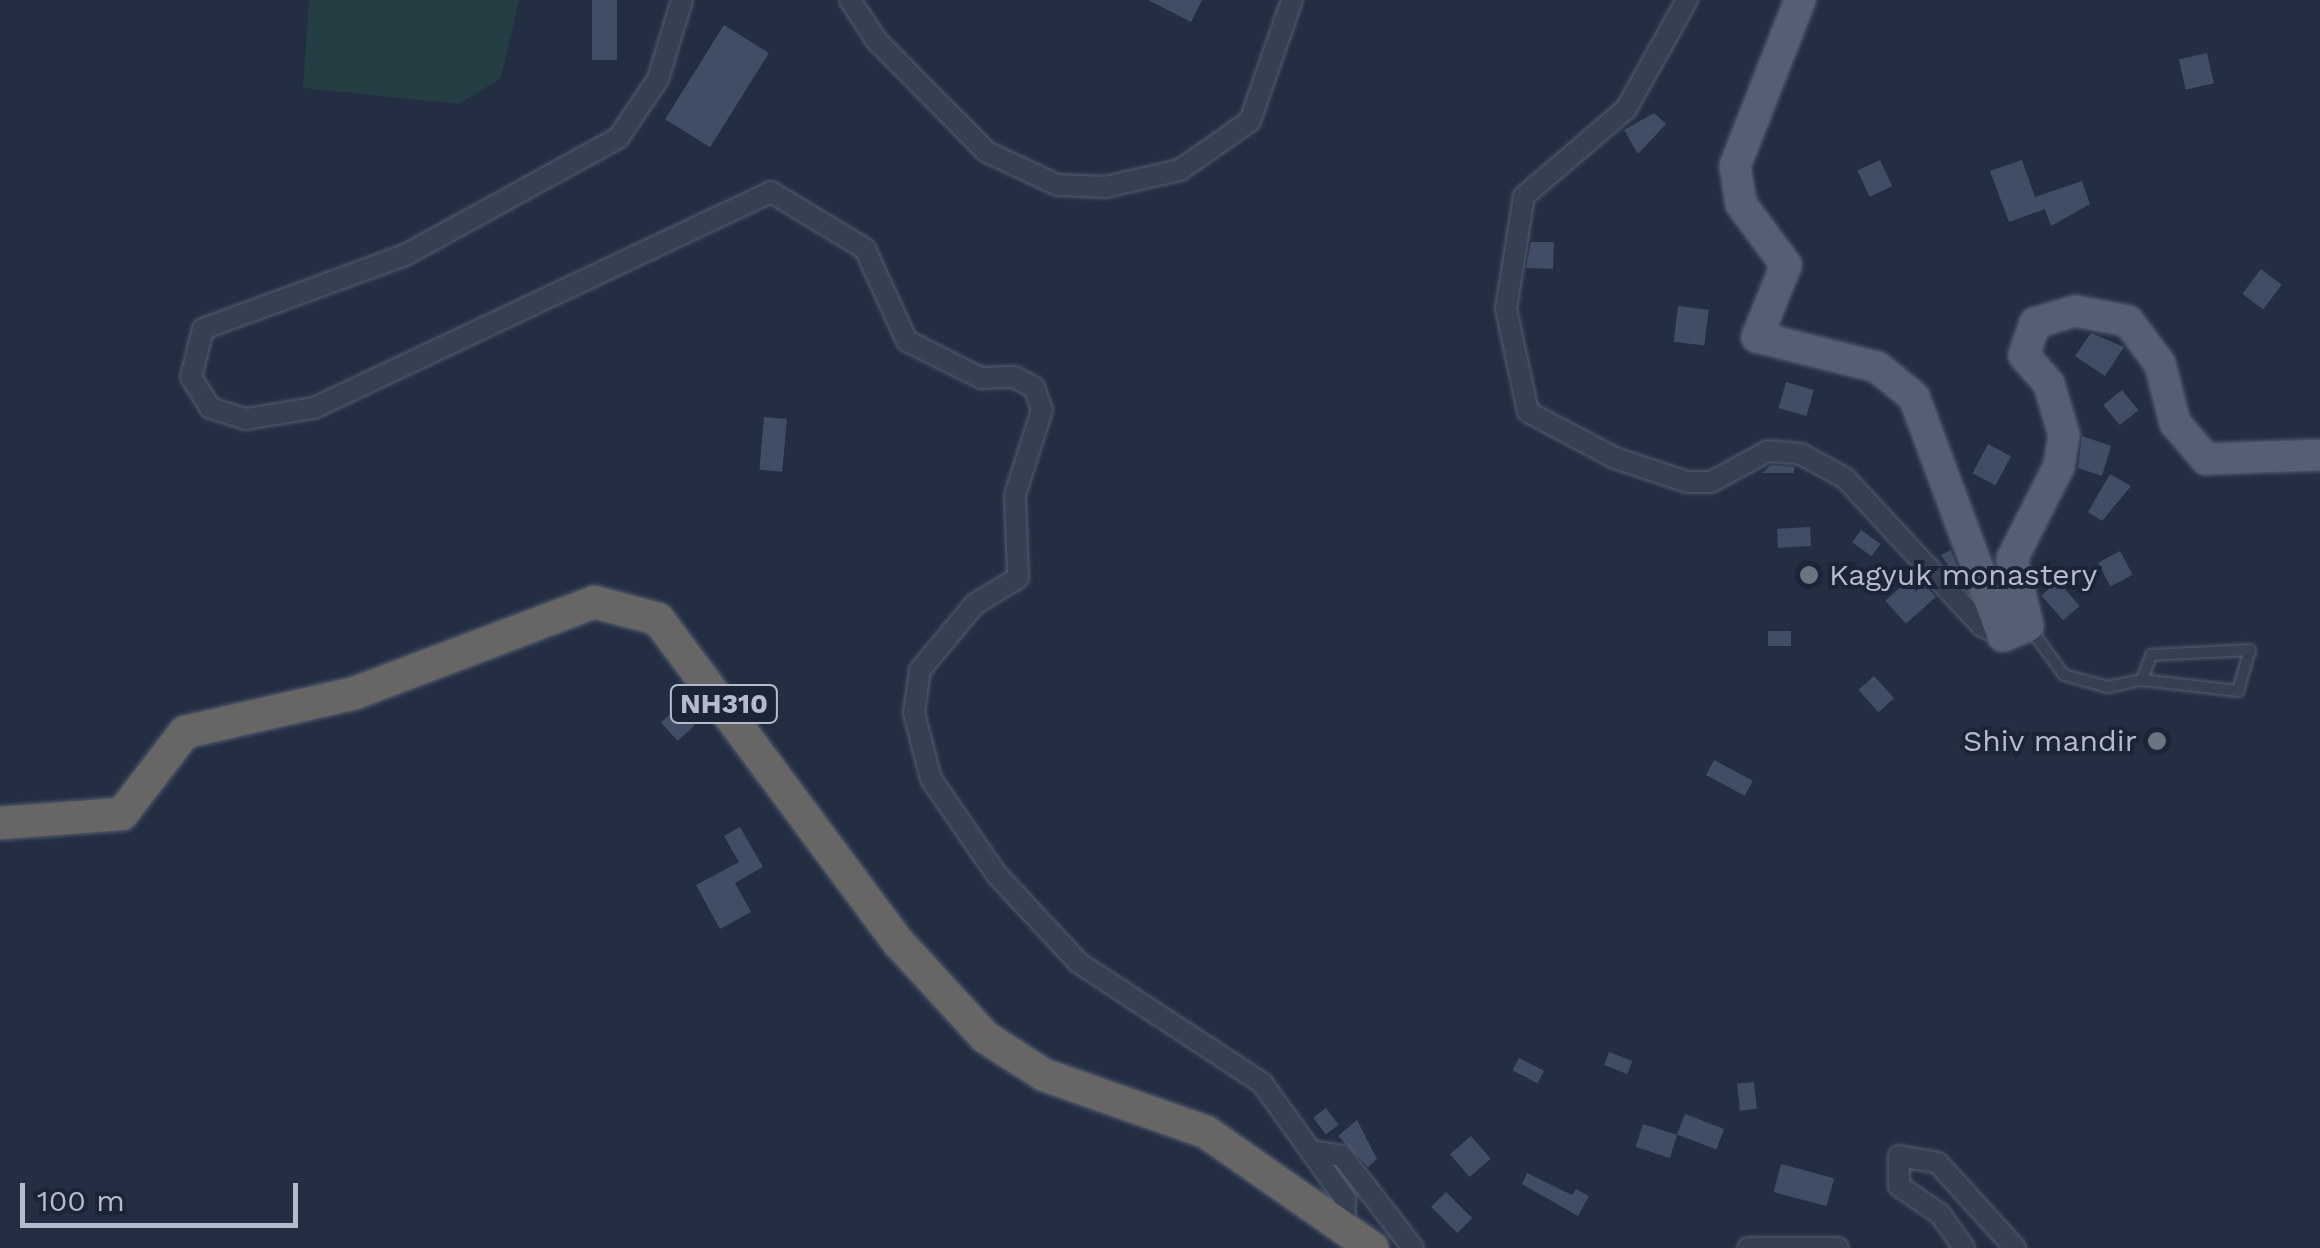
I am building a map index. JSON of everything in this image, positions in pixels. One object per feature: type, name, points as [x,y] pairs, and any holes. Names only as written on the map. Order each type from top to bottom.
[{"type":"highway","name":"NH310","points":[[0,823],[122,814],[185,732],[354,694],[594,602],[658,619],[899,943],[985,1037],[1044,1075],[1206,1132],[1344,1223],[1372,1248]]},
{"type":"main road","points":[[1800,0],[1735,166],[1741,204],[1786,265],[1757,336],[1877,366],[1914,397],[2016,631]]},
{"type":"main road","points":[[2016,631],[2012,559],[2060,466],[2064,435],[2050,384],[2024,355],[2036,323],[2075,311],[2128,321],[2160,364],[2174,423],[2206,459],[2320,454]]},
{"type":"street","points":[[682,0],[658,79],[618,138],[405,255],[202,330],[191,377],[210,408],[246,419],[314,408],[771,192],[865,249],[907,342],[981,378],[1014,377],[1034,387],[1042,410],[1015,494],[1018,578],[975,604],[920,670],[914,713],[930,780],[997,875],[1079,963],[1262,1083],[1345,1199],[1344,1223]]},
{"type":"street","points":[[850,0],[877,41],[987,152],[1057,184],[1106,188],[1180,170],[1250,121],[1292,0]]},
{"type":"street","points":[[1687,0],[1626,110],[1524,196],[1506,309],[1528,412],[1615,458],[1687,482],[1711,482],[1768,451],[1802,454],[1844,478],[1982,626],[2016,631]]},
{"type":"street","points":[[1310,1151],[1342,1156],[1413,1248]]},
{"type":"street","points":[[1964,1248],[1940,1214],[1899,1186],[1899,1156],[1938,1162],[2015,1248]]},
{"type":"street","points":[[1748,1248],[1838,1248]]},
{"type":"lane","points":[[2016,631],[2064,675],[2108,687],[2142,680],[2238,690],[2250,650],[2152,655],[2142,680]]},
{"type":"green space","points":[[309,0],[519,0],[501,78],[459,104],[303,88]]},
{"type":"building","points":[[592,0],[617,0],[617,60],[592,60]]},
{"type":"building","points":[[1148,0],[1202,0],[1191,22]]},
{"type":"building","points":[[724,25],[769,53],[710,147],[665,119]]},
{"type":"building","points":[[2207,53],[2214,83],[2186,90],[2179,60]]},
{"type":"building","points":[[1654,113],[1666,124],[1638,154],[1624,130]]},
{"type":"building","points":[[1880,160],[1892,186],[1870,197],[1857,171]]},
{"type":"building","points":[[2022,160],[2035,197],[2082,181],[2090,204],[2051,226],[2045,209],[2009,222],[1990,171]]},
{"type":"building","points":[[1531,242],[1554,242],[1553,269],[1526,268]]},
{"type":"building","points":[[2261,269],[2282,285],[2263,309],[2242,294]]},
{"type":"building","points":[[1678,306],[1709,310],[1704,346],[1674,342]]},
{"type":"building","points":[[2091,333],[2124,347],[2105,376],[2075,356]]},
{"type":"building","points":[[1786,382],[1814,390],[1806,416],[1779,408]]},
{"type":"building","points":[[2122,390],[2138,410],[2120,425],[2103,405]]},
{"type":"building","points":[[764,417],[787,419],[782,472],[759,470]]},
{"type":"building","points":[[2082,436],[2111,446],[2102,476],[2078,468]]},
{"type":"building","points":[[1988,444],[2011,456],[1995,485],[1973,473]]},
{"type":"building","points":[[1771,465],[1794,467],[1794,473],[1762,473]]},
{"type":"building","points":[[2110,474],[2131,486],[2102,521],[2088,512]]},
{"type":"building","points":[[1810,527],[1811,546],[1778,548],[1777,529]]},
{"type":"building","points":[[1861,530],[1880,544],[1872,556],[1852,542]]},
{"type":"building","points":[[1951,550],[1961,576],[1956,578],[1941,555]]},
{"type":"building","points":[[2120,551],[2133,575],[2111,587],[2098,563]]},
{"type":"building","points":[[1915,574],[1936,597],[1906,624],[1885,601]]},
{"type":"building","points":[[2058,581],[2080,606],[2063,620],[2041,595]]},
{"type":"building","points":[[1768,631],[1791,631],[1791,646],[1768,646]]},
{"type":"building","points":[[1874,676],[1894,698],[1878,712],[1858,690]]},
{"type":"building","points":[[678,707],[695,726],[678,741],[661,722]]},
{"type":"building","points":[[1714,760],[1753,781],[1745,796],[1706,775]]},
{"type":"building","points":[[740,827],[763,867],[735,883],[751,912],[720,929],[696,885],[739,862],[724,836]]},
{"type":"building","points":[[1609,1052],[1632,1061],[1627,1074],[1604,1065]]},
{"type":"building","points":[[1519,1058],[1544,1071],[1538,1083],[1513,1070]]},
{"type":"building","points":[[1754,1082],[1757,1109],[1740,1111],[1737,1084]]},
{"type":"building","points":[[1326,1108],[1339,1125],[1326,1134],[1313,1118]]},
{"type":"building","points":[[1685,1114],[1724,1129],[1716,1150],[1677,1135]]},
{"type":"building","points":[[1357,1120],[1377,1159],[1368,1167],[1338,1136]]},
{"type":"building","points":[[1643,1124],[1677,1135],[1670,1158],[1636,1147]]},
{"type":"building","points":[[1471,1136],[1491,1159],[1470,1177],[1450,1154]]},
{"type":"building","points":[[1781,1164],[1834,1178],[1827,1206],[1773,1192]]},
{"type":"building","points":[[1527,1173],[1572,1195],[1576,1189],[1589,1196],[1578,1216],[1522,1184]]},
{"type":"building","points":[[1446,1192],[1472,1218],[1457,1233],[1431,1207]]},
{"type":"place","name":"Kagyuk monastery","points":[[1809,575]]},
{"type":"place","name":"Shiv mandir","points":[[2157,741]]}]
